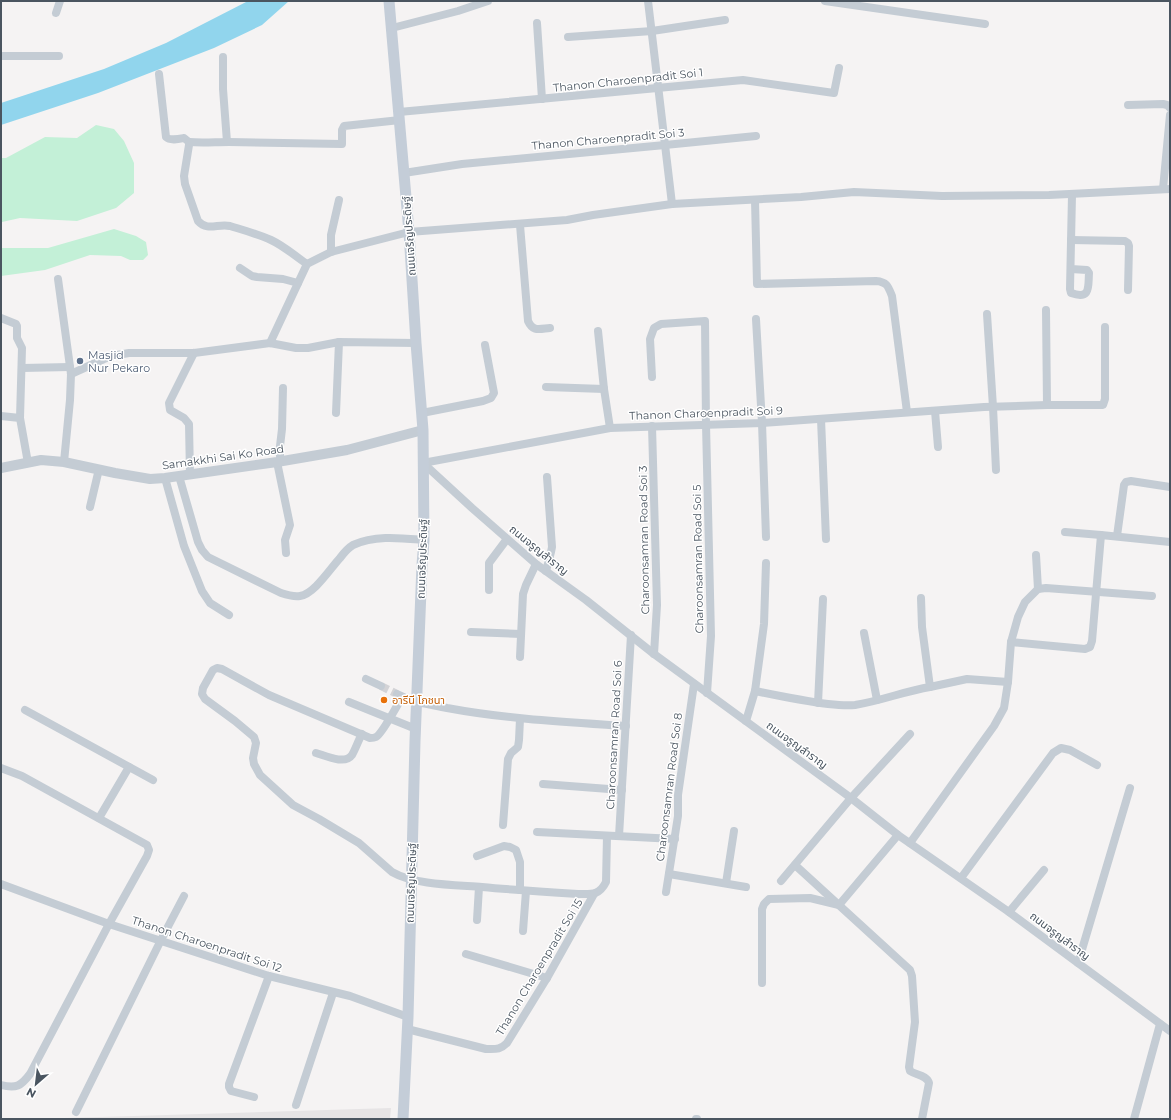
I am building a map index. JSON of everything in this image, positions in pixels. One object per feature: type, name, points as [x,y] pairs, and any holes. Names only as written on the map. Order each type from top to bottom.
[{"type":"main road","name":"ถนนเจริญประดิษฐ์","points":[[389,1],[409,232],[423,430],[424,540],[416,728],[408,1017],[403,1119]]},
{"type":"street","points":[[56,12],[60,1]]},
{"type":"street","points":[[392,28],[458,11],[488,1]]},
{"type":"street","points":[[648,1],[672,204]]},
{"type":"street","points":[[825,1],[985,24]]},
{"type":"street","points":[[568,37],[652,31],[725,20]]},
{"type":"street","points":[[537,24],[542,99]]},
{"type":"street","points":[[1,56],[59,56]]},
{"type":"street","points":[[159,74],[166,137],[168,139],[184,138],[189,142],[199,143],[227,142],[223,57]]},
{"type":"street","name":"Thanon Charoenpradit Soi 1","points":[[227,142],[342,144],[342,130],[344,126],[399,116],[542,99],[743,80],[834,93],[839,68]]},
{"type":"street","points":[[1128,105],[1163,104],[1170,108]]},
{"type":"street","points":[[270,343],[307,264],[331,252],[409,232],[568,220],[672,204],[755,200],[854,192],[942,196],[1072,195],[1167,189],[1170,115]]},
{"type":"street","name":"Thanon Charoenpradit Soi 3","points":[[404,173],[462,164],[756,136]]},
{"type":"street","points":[[189,142],[190,145],[184,176],[185,184],[198,221],[207,227],[227,225],[265,237],[307,264]]},
{"type":"street","points":[[1071,269],[1072,195]]},
{"type":"street","points":[[331,252],[331,235],[338,200]]},
{"type":"street","points":[[755,200],[757,284],[876,280],[887,285],[892,296],[907,412]]},
{"type":"street","points":[[520,224],[528,321],[530,326],[535,329],[550,328]]},
{"type":"street","points":[[1071,240],[1125,241],[1128,243],[1128,290]]},
{"type":"street","points":[[240,268],[252,276],[283,279],[298,283]]},
{"type":"street","points":[[58,279],[70,370],[70,400],[64,462]]},
{"type":"street","points":[[1046,310],[1047,404]]},
{"type":"street","points":[[987,314],[996,470]]},
{"type":"street","points":[[1,318],[14,322],[17,326],[17,338],[22,348],[20,418],[28,463]]},
{"type":"street","points":[[756,319],[762,423],[766,537]]},
{"type":"street","name":"Charoonsamran Road Soi 5","points":[[652,377],[650,338],[654,328],[661,324],[705,321],[711,636],[708,693]]},
{"type":"street","name":"Thanon Charoenpradit Soi 9","points":[[423,463],[610,428],[762,423],[907,412],[1047,404],[1103,405],[1105,399],[1105,327]]},
{"type":"street","points":[[598,331],[610,428]]},
{"type":"street","points":[[22,368],[70,370],[117,355],[129,353],[194,353],[270,343],[296,348],[308,348],[339,342],[416,343]]},
{"type":"street","points":[[336,413],[339,342]]},
{"type":"street","points":[[422,413],[491,398],[494,393],[485,344]]},
{"type":"street","points":[[194,353],[169,403],[169,407],[170,410],[184,418],[189,424],[184,476],[198,542],[208,557],[281,593],[301,596],[312,590],[342,555],[352,546],[367,540],[396,537],[424,540]]},
{"type":"street","points":[[546,387],[604,389]]},
{"type":"street","points":[[283,388],[279,462],[290,524],[284,540],[286,553]]},
{"type":"street","points":[[935,411],[938,446]]},
{"type":"street","points":[[1,416],[20,418]]},
{"type":"street","points":[[821,419],[826,539]]},
{"type":"street","name":"Charoonsamran Road Soi 3","points":[[652,426],[657,606],[654,654]]},
{"type":"street","name":"Samakkhi Sai Ko Road","points":[[1,468],[41,460],[64,462],[150,479],[165,478],[279,462],[347,450],[423,430]]},
{"type":"street","name":"ถนนจรูญสำราญ","points":[[423,463],[536,564],[654,654],[851,798],[898,835],[1010,912],[1170,1032]]},
{"type":"street","points":[[90,507],[99,469]]},
{"type":"street","points":[[546,571],[552,547],[547,477]]},
{"type":"street","points":[[165,478],[184,546],[202,591],[210,603],[229,614]]},
{"type":"street","points":[[1117,536],[1124,485],[1126,482],[1131,481],[1170,487]]},
{"type":"street","points":[[1065,532],[1170,542]]},
{"type":"street","points":[[1011,642],[1085,649],[1090,647],[1092,641],[1101,535]]},
{"type":"street","points":[[489,590],[489,563],[508,539]]},
{"type":"street","points":[[1036,555],[1038,589]]},
{"type":"street","points":[[746,721],[755,692],[764,624],[766,563]]},
{"type":"street","points":[[520,657],[523,594],[536,564]]},
{"type":"street","points":[[910,843],[994,726],[1004,708],[1008,682],[1011,642],[1018,616],[1025,602],[1038,589],[1046,588],[1152,596]]},
{"type":"street","points":[[921,598],[922,627],[930,687]]},
{"type":"street","points":[[818,703],[823,599]]},
{"type":"street","points":[[471,632],[521,634]]},
{"type":"street","points":[[864,633],[877,700]]},
{"type":"street","name":"Charoonsamran Road Soi 6","points":[[619,836],[631,635]]},
{"type":"street","points":[[594,894],[443,884],[397,875],[359,843],[293,805],[260,775],[252,758],[256,743],[254,737],[205,699],[202,694],[203,688],[213,670],[218,668],[222,669],[269,695],[370,738],[375,738],[378,736],[390,718],[400,696],[417,703],[520,719],[626,726]]},
{"type":"street","points":[[366,678],[381,686]]},
{"type":"street","points":[[755,692],[844,706],[855,705],[967,679],[1008,682]]},
{"type":"street","name":"Charoonsamran Road Soi 8","points":[[666,892],[675,839],[678,816],[678,795],[694,684]]},
{"type":"street","points":[[349,702],[416,728]]},
{"type":"street","points":[[25,710],[153,780]]},
{"type":"street","points":[[503,825],[508,759],[511,753],[518,747],[520,719]]},
{"type":"street","points":[[316,753],[341,760],[347,759],[351,756],[362,734]]},
{"type":"street","points":[[781,881],[851,798],[910,734]]},
{"type":"street","points":[[961,878],[1053,753],[1061,748],[1070,750],[1097,764]]},
{"type":"street","points":[[1,768],[22,776],[99,818],[147,845],[149,850],[30,1074],[24,1083],[19,1086],[12,1087],[1,1085]]},
{"type":"street","points":[[99,818],[129,768]]},
{"type":"street","points":[[543,784],[622,790]]},
{"type":"street","points":[[1078,963],[1130,788]]},
{"type":"street","points":[[726,883],[734,831]]},
{"type":"street","points":[[537,832],[675,839]]},
{"type":"street","points":[[839,905],[898,835]]},
{"type":"street","name":"Thanon Charoenpradit Soi 15","points":[[407,1029],[486,1049],[502,1048],[507,1043],[547,978],[594,894],[603,888],[606,882],[607,836]]},
{"type":"street","points":[[477,856],[504,846],[516,850],[520,862],[523,890],[523,931]]},
{"type":"street","points":[[794,865],[910,970],[912,976],[915,1022],[909,1067],[910,1071],[928,1079],[929,1082],[922,1119]]},
{"type":"street","points":[[1010,912],[1044,870]]},
{"type":"street","points":[[669,874],[746,886]]},
{"type":"street","name":"Thanon Charoenpradit Soi 12","points":[[1,884],[109,924],[269,976],[350,996],[408,1017]]},
{"type":"street","points":[[477,920],[479,887]]},
{"type":"street","points":[[76,1112],[160,940],[184,896]]},
{"type":"street","points":[[762,983],[762,909],[764,904],[770,899],[810,898],[839,905]]},
{"type":"street","points":[[466,954],[547,978]]},
{"type":"street","points":[[254,1097],[231,1091],[229,1084],[269,976]]},
{"type":"street","points":[[296,1105],[334,993]]},
{"type":"street","points":[[1134,1119],[1160,1024]]},
{"type":"shaded area","points":[[391,1108],[390,1119],[29,1119],[134,1116]]},
{"type":"green space","points":[[96,125],[114,129],[124,141],[134,163],[134,193],[116,208],[77,221],[20,218],[2,222],[1,158],[6,158],[45,137],[77,138]]},
{"type":"green space","points":[[114,229],[136,236],[146,242],[148,255],[143,260],[130,260],[121,256],[90,255],[45,270],[1,276],[1,248],[48,248]]},
{"type":"water","points":[[248,1],[289,1],[262,25],[214,48],[98,93],[1,125],[1,103],[104,69],[166,43]]},
{"type":"tunnel","points":[[381,686],[397,694]]},
{"type":"place","name":"Masjid Nur Pekaro","points":[[80,361]]},
{"type":"place","name":"อารีนี โภชนา","points":[[384,700]]}]
